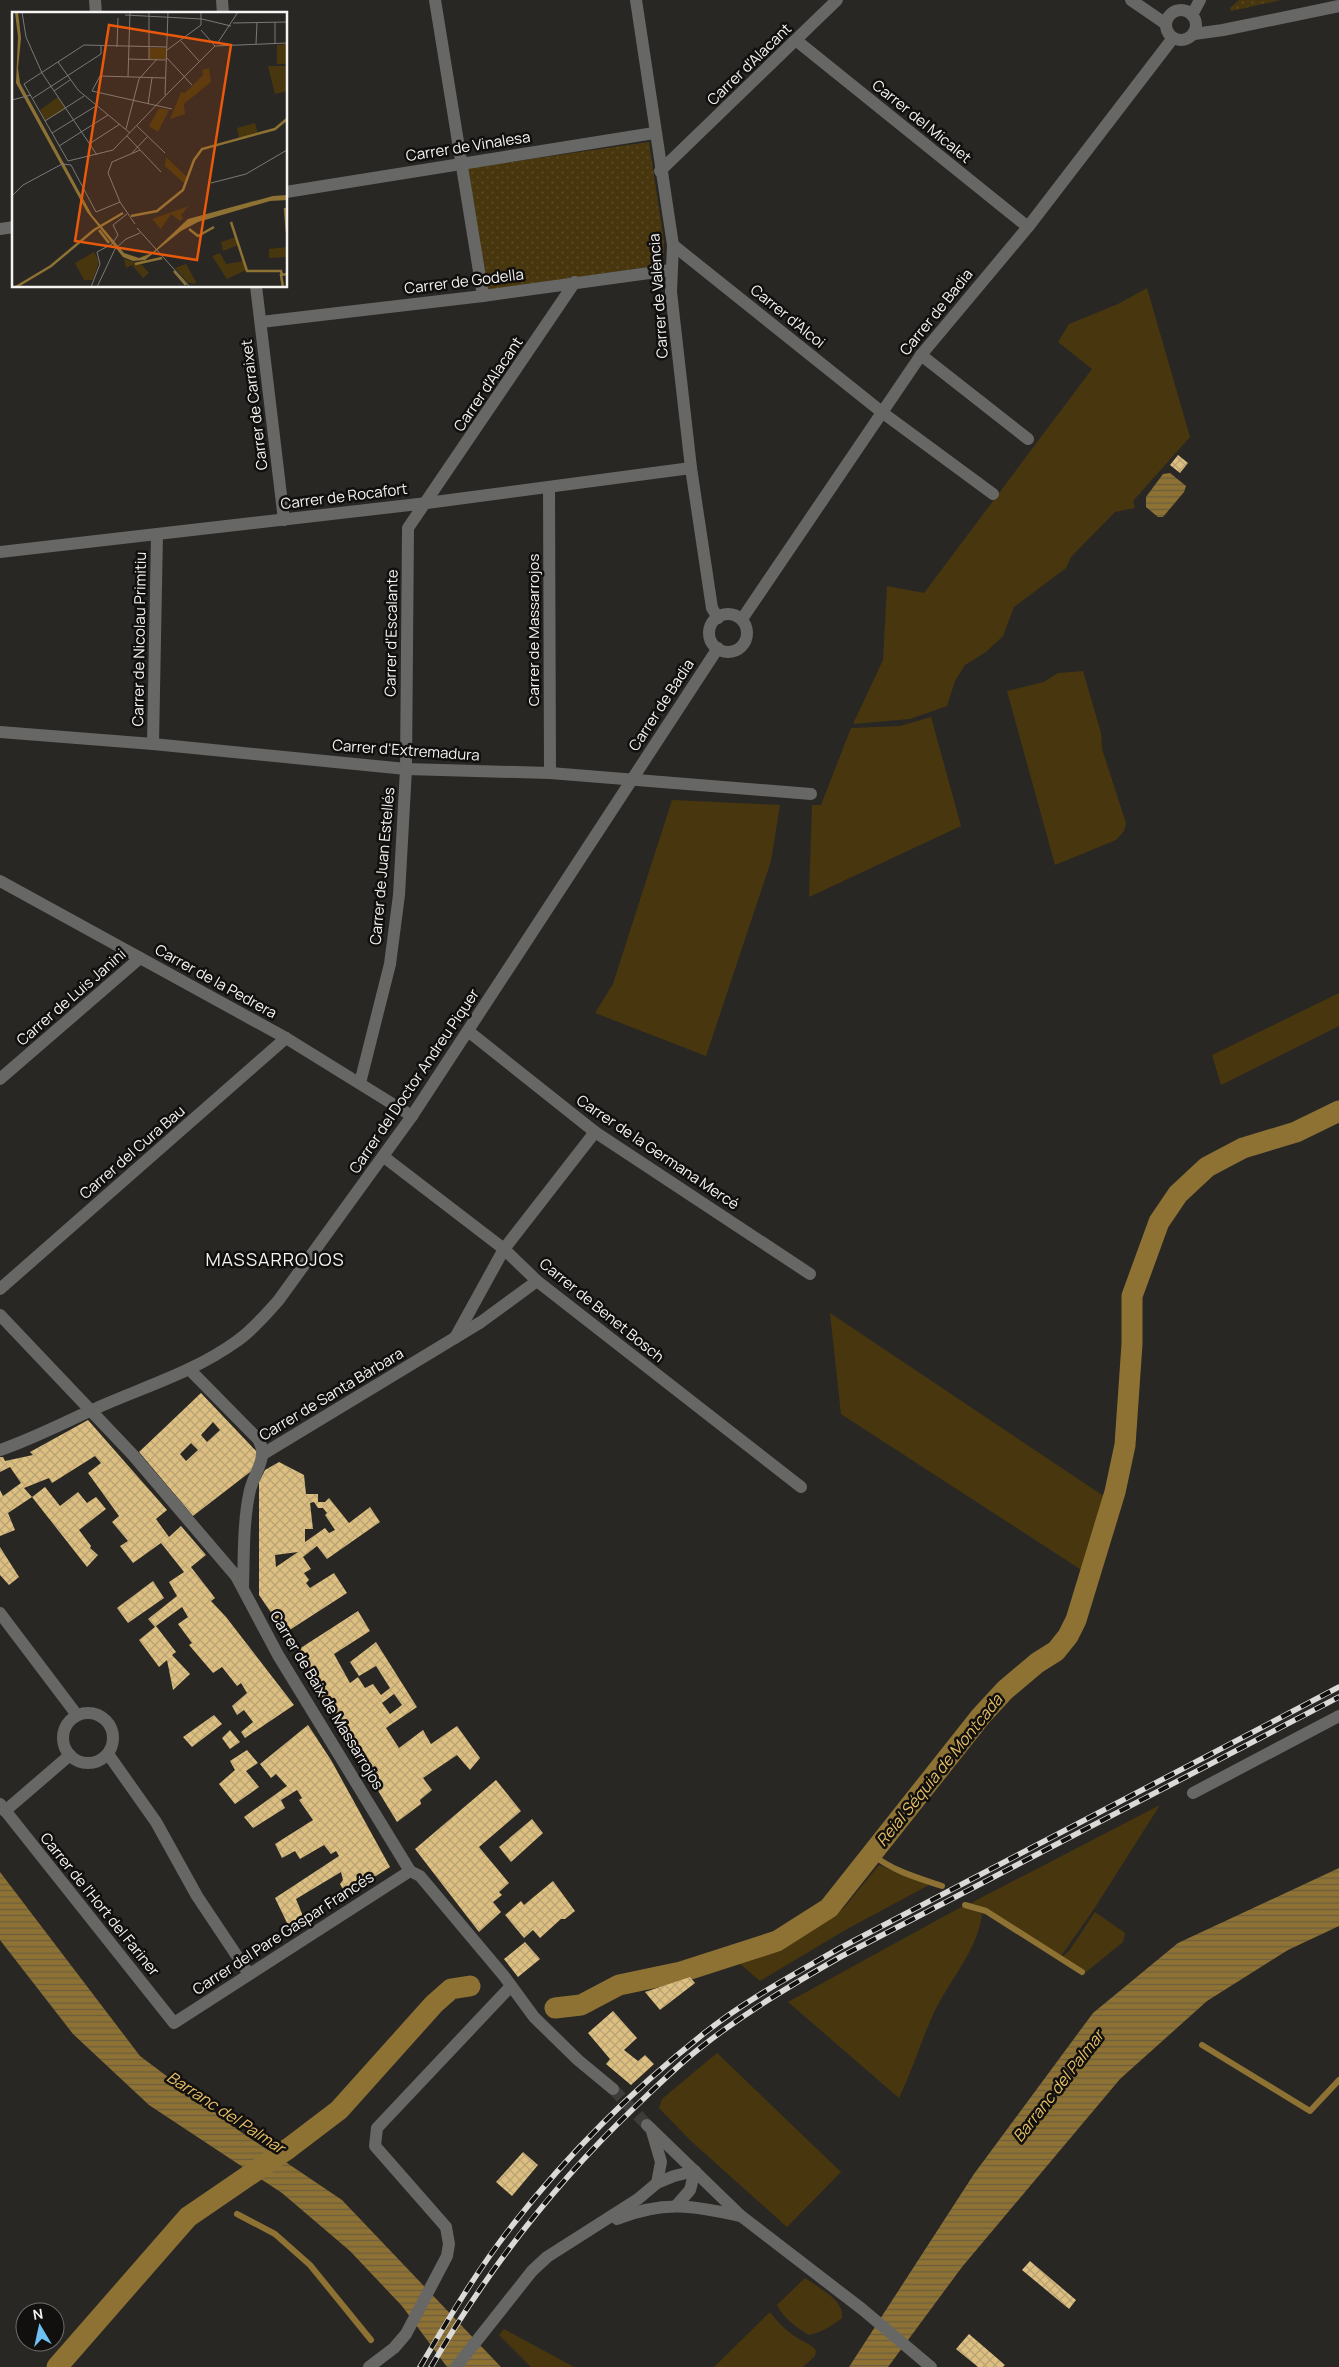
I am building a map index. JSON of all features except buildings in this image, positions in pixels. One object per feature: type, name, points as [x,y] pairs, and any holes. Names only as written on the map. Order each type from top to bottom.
[{"type":"street","points":[[436,0],[483,296]]},
{"type":"street","name":"Carrer de València","points":[[636,0],[654,133],[673,245],[671,292],[691,468],[712,608],[718,618]]},
{"type":"street","name":"Carrer d'Alacant","points":[[660,171],[797,41],[837,0]]},
{"type":"street","points":[[1131,0],[1166,24]]},
{"type":"street","points":[[1192,15],[1200,0]]},
{"type":"street","points":[[1194,34],[1196,24],[1192,15],[1183,10],[1178,10],[1169,15],[1166,24],[1168,33],[1173,38],[1184,40],[1194,34],[1223,30],[1339,6]]},
{"type":"street","name":"Carrer de Badia","points":[[742,620],[921,355],[1028,227],[1173,38]]},
{"type":"street","name":"Carrer del Micalet","points":[[797,41],[1028,227]]},
{"type":"street","name":"Carrer de Vinalesa","points":[[288,192],[654,133]]},
{"type":"street","name":"Carrer d'Alcoi","points":[[673,245],[883,413],[993,494]]},
{"type":"street","name":"Carrer de Godella","points":[[260,322],[483,296],[671,270]]},
{"type":"street","name":"Carrer d'Alacant","points":[[427,503],[576,282]]},
{"type":"street","name":"Carrer de Carraixet","points":[[256,288],[284,520]]},
{"type":"street","points":[[921,355],[1028,439]]},
{"type":"street","name":"Carrer de Rocafort","points":[[0,552],[427,503],[691,468]]},
{"type":"street","name":"Carrer de Massarrojos","points":[[549,487],[550,773]]},
{"type":"street","name":"Carrer d'Escalante","points":[[406,769],[408,528],[427,503]]},
{"type":"street","name":"Carrer de Nicolau Primitiu","points":[[153,744],[158,534]]},
{"type":"street","points":[[730,615],[742,620],[747,631],[744,643],[734,651],[723,651],[713,644],[710,633],[713,622],[718,618],[730,615]]},
{"type":"street","name":"Carrer de Badia","points":[[632,780],[718,648]]},
{"type":"street","name":"Carrer d'Extremadura","points":[[0,732],[153,744],[406,769],[550,773],[811,794]]},
{"type":"street","name":"Carrer de Juan Estellés","points":[[360,1083],[390,964],[399,895],[406,769]]},
{"type":"street","name":"Carrer del Doctor Andreu Piquer","points":[[91,1410],[189,1369],[236,1342],[254,1328],[278,1301],[412,1116],[632,780]]},
{"type":"street","name":"Carrer de la Pedrera","points":[[0,881],[286,1038],[412,1116]]},
{"type":"street","name":"Carrer de Luis Janini","points":[[0,1079],[140,958]]},
{"type":"street","name":"Carrer de la Germana Mercé","points":[[468,1031],[595,1132],[810,1274]]},
{"type":"street","name":"Carrer del Cura Bau","points":[[0,1289],[286,1038]]},
{"type":"street","points":[[455,1338],[504,1249],[595,1132]]},
{"type":"street","name":"Carrer de Benet Bosch","points":[[384,1157],[504,1249],[537,1281],[801,1487]]},
{"type":"street","name":"Carrer de Santa Bàrbara","points":[[243,1586],[245,1535],[250,1491],[263,1454],[481,1322],[537,1281]]},
{"type":"street","name":"Carrer de Baix de Massarrojos","points":[[0,1315],[132,1454],[243,1586],[278,1655],[410,1871],[420,1876],[511,1986],[534,2017],[578,2060],[613,2089]]},
{"type":"street","points":[[189,1369],[258,1439],[262,1446],[263,1454]]},
{"type":"street","points":[[0,1450],[54,1429],[91,1410]]},
{"type":"street","points":[[0,1613],[76,1715]]},
{"type":"street","points":[[94,1712],[108,1722],[114,1738],[108,1754],[94,1763],[85,1763],[70,1756],[65,1749],[63,1734],[70,1720],[76,1715],[94,1712]]},
{"type":"street","points":[[1193,1792],[1339,1716]]},
{"type":"street","points":[[108,1754],[156,1822],[197,1896],[250,1974]]},
{"type":"street","points":[[3,1808],[70,1756]]},
{"type":"street","name":"Carrer de l'Hort del Fariner","points":[[3,1808],[174,2023]]},
{"type":"street","name":"Carrer del Pare Gaspar Francés","points":[[174,2023],[410,1871]]},
{"type":"street","points":[[369,2367],[394,2348],[406,2334],[447,2256],[450,2244],[446,2226],[375,2146],[374,2138],[377,2128],[511,1986]]},
{"type":"street","points":[[657,2183],[660,2170],[660,2153],[648,2126],[741,2216],[862,2309],[931,2367]]},
{"type":"street","points":[[456,2367],[532,2271],[570,2241],[596,2227],[638,2199],[657,2183],[674,2176],[695,2171]]},
{"type":"street","points":[[676,2206],[692,2186],[695,2171]]},
{"type":"street","points":[[596,2227],[642,2210],[676,2206],[694,2206],[741,2216]]},
{"type":"shaded area","points":[[1239,0],[1281,0],[1231,11],[1230,8]]},
{"type":"shaded area","points":[[649,142],[664,242],[663,265],[486,290],[468,168]]},
{"type":"shaded area","points":[[1147,288],[1190,437],[1133,501],[1135,508],[1115,512],[1071,557],[1066,568],[1014,607],[1003,636],[986,652],[965,665],[955,681],[947,706],[910,719],[853,724],[883,660],[887,586],[924,593],[1092,369],[1058,342],[1069,324],[1118,304]]},
{"type":"shaded area","points":[[1083,671],[1101,733],[1102,749],[1126,823],[1124,831],[1116,840],[1055,865],[1007,691],[1044,682],[1058,673]]},
{"type":"shaded area","points":[[931,717],[961,826],[809,897],[812,805],[821,805],[851,728],[900,726]]},
{"type":"shaded area","points":[[672,800],[780,805],[771,861],[706,1056],[595,1013],[613,984]]},
{"type":"shaded area","points":[[1339,993],[1339,1026],[1221,1085],[1212,1055]]},
{"type":"shaded area","points":[[830,1313],[1108,1499],[1086,1573],[841,1414]]},
{"type":"shaded area","points":[[1160,1805],[1094,1909],[1061,1956],[987,1909],[969,1904]]},
{"type":"shaded area","points":[[879,1865],[929,1885],[847,1929],[760,1981],[739,1963],[787,1944],[843,1909]]},
{"type":"shaded area","points":[[963,1906],[982,1914],[979,1928],[968,1954],[938,2004],[899,2098],[788,2002]]},
{"type":"shaded area","points":[[1095,1912],[1125,1933],[1123,1942],[1086,1972],[1062,1957],[1069,1951]]},
{"type":"shaded area","points":[[717,2053],[841,2172],[787,2227],[691,2141],[659,2108],[662,2099]]},
{"type":"shaded area","points":[[805,2278],[830,2295],[842,2312],[842,2318],[831,2326],[809,2335],[787,2319],[777,2305]]},
{"type":"shaded area","points":[[770,2312],[788,2332],[814,2348],[816,2350],[815,2356],[803,2367],[714,2367]]},
{"type":"shaded area","points":[[504,2329],[574,2367],[531,2367],[499,2335]]},
{"type":"water","points":[[1170,473],[1186,486],[1184,492],[1163,517],[1158,517],[1146,507],[1146,497],[1163,474]]},
{"type":"water","name":"Barranc del Palmar","points":[[1339,1868],[1339,1926],[1288,1950],[1207,2001],[1120,2079],[962,2267],[888,2367],[849,2367],[974,2174],[1093,2013],[1178,1943]]},
{"type":"water","points":[[0,1872],[140,2056],[241,2132],[342,2200],[501,2367],[447,2367],[402,2306],[350,2251],[282,2193],[149,2105],[73,2034],[0,1940]]},
{"type":"waterway","name":"Reial Séquia de Montcada","points":[[555,2008],[581,2005],[619,1985],[681,1972],[777,1941],[829,1908],[981,1716],[1005,1690],[1037,1663],[1056,1651],[1068,1636],[1076,1620],[1115,1492],[1125,1445],[1132,1344],[1132,1296],[1159,1222],[1178,1194],[1207,1167],[1243,1148],[1296,1132],[1339,1111]]},
{"type":"waterway","points":[[873,1855],[897,1870],[942,1886]]},
{"type":"waterway","points":[[965,1905],[986,1911],[1082,1972]]},
{"type":"waterway","name":"Reial Séquia de Montcada","points":[[57,2367],[188,2217],[289,2148],[339,2110],[434,2004],[451,1989],[470,1986]]},
{"type":"waterway","points":[[1202,2045],[1310,2111],[1339,2080]]},
{"type":"waterway","points":[[237,2214],[275,2234],[310,2265],[371,2340]]},
{"type":"tunnel","points":[[613,2089],[647,2125]]},
{"type":"railway","points":[[420,2367],[453,2311],[489,2257],[557,2171],[603,2123],[652,2077],[718,2023],[769,1989],[840,1948],[1339,1687]]},
{"type":"railway","points":[[431,2367],[475,2296],[549,2198],[635,2107],[683,2062],[717,2035],[769,1999],[842,1956],[1339,1697]]},
{"type":"district","name":"MASSARROJOS","points":[[275,1259]]}]
